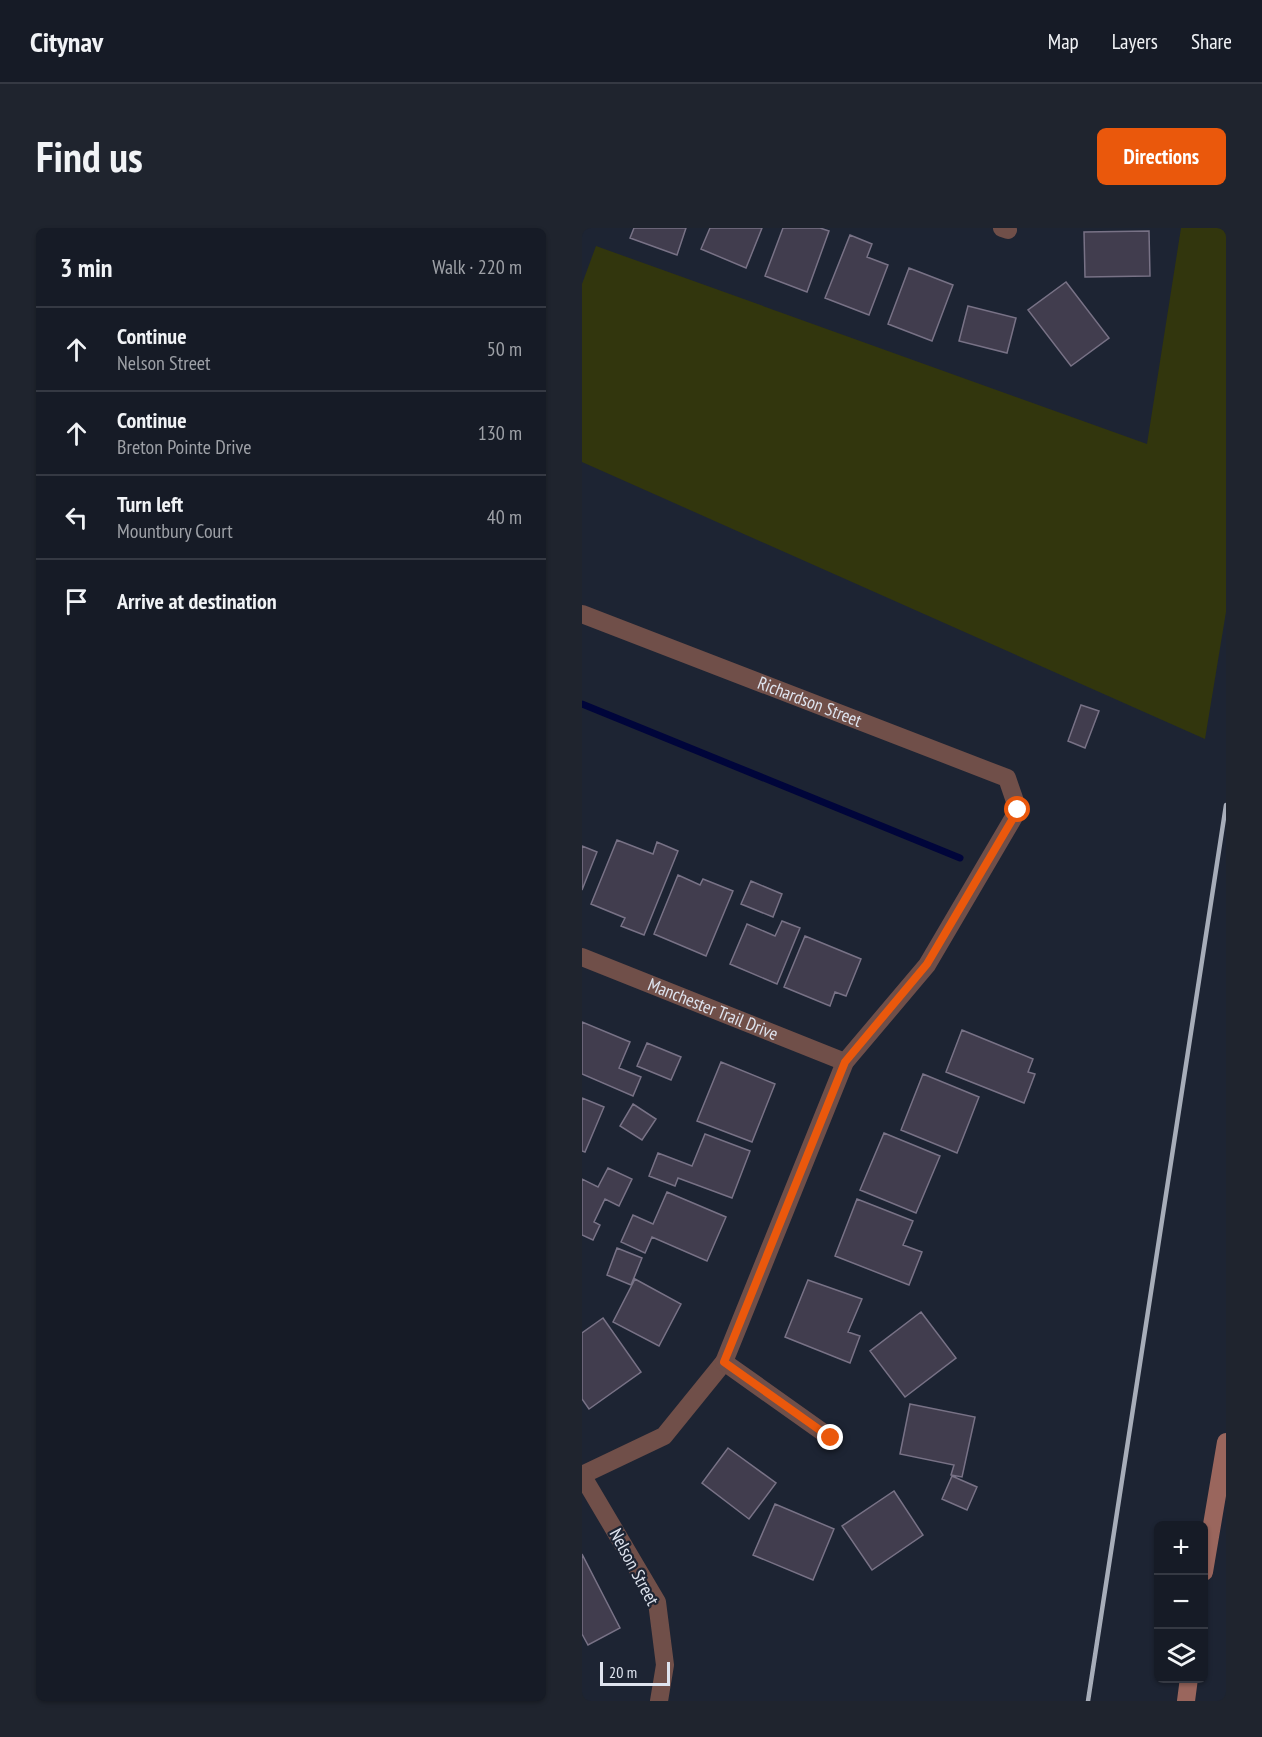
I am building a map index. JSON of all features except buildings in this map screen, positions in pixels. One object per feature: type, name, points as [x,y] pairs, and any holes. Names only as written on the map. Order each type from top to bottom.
[{"type":"street","name":"Richardson Street","points":[[582,615],[1007,778],[1018,810],[927,964],[845,1062]]},
{"type":"street","name":"Manchester Trail Drive","points":[[582,957],[845,1062]]},
{"type":"street","points":[[582,1475],[664,1436],[724,1362],[845,1062]]},
{"type":"street","points":[[724,1362],[831,1438]]},
{"type":"street","points":[[1208,1544],[1226,1442]]},
{"type":"street","name":"Nelson Street","points":[[582,1475],[657,1602],[665,1665],[659,1701]]},
{"type":"street","points":[[1186,1701],[1188,1683]]},
{"type":"green space","points":[[1181,228],[1226,228],[1226,612],[1205,739],[582,462],[582,284],[596,246],[1147,444]]},
{"type":"waterway","points":[[582,704],[960,858]]},
{"type":"railway","points":[[1088,1701],[1226,805]]},
{"type":"route","points":[[831,1438],[724,1362],[845,1062],[927,964],[1018,810]]}]
